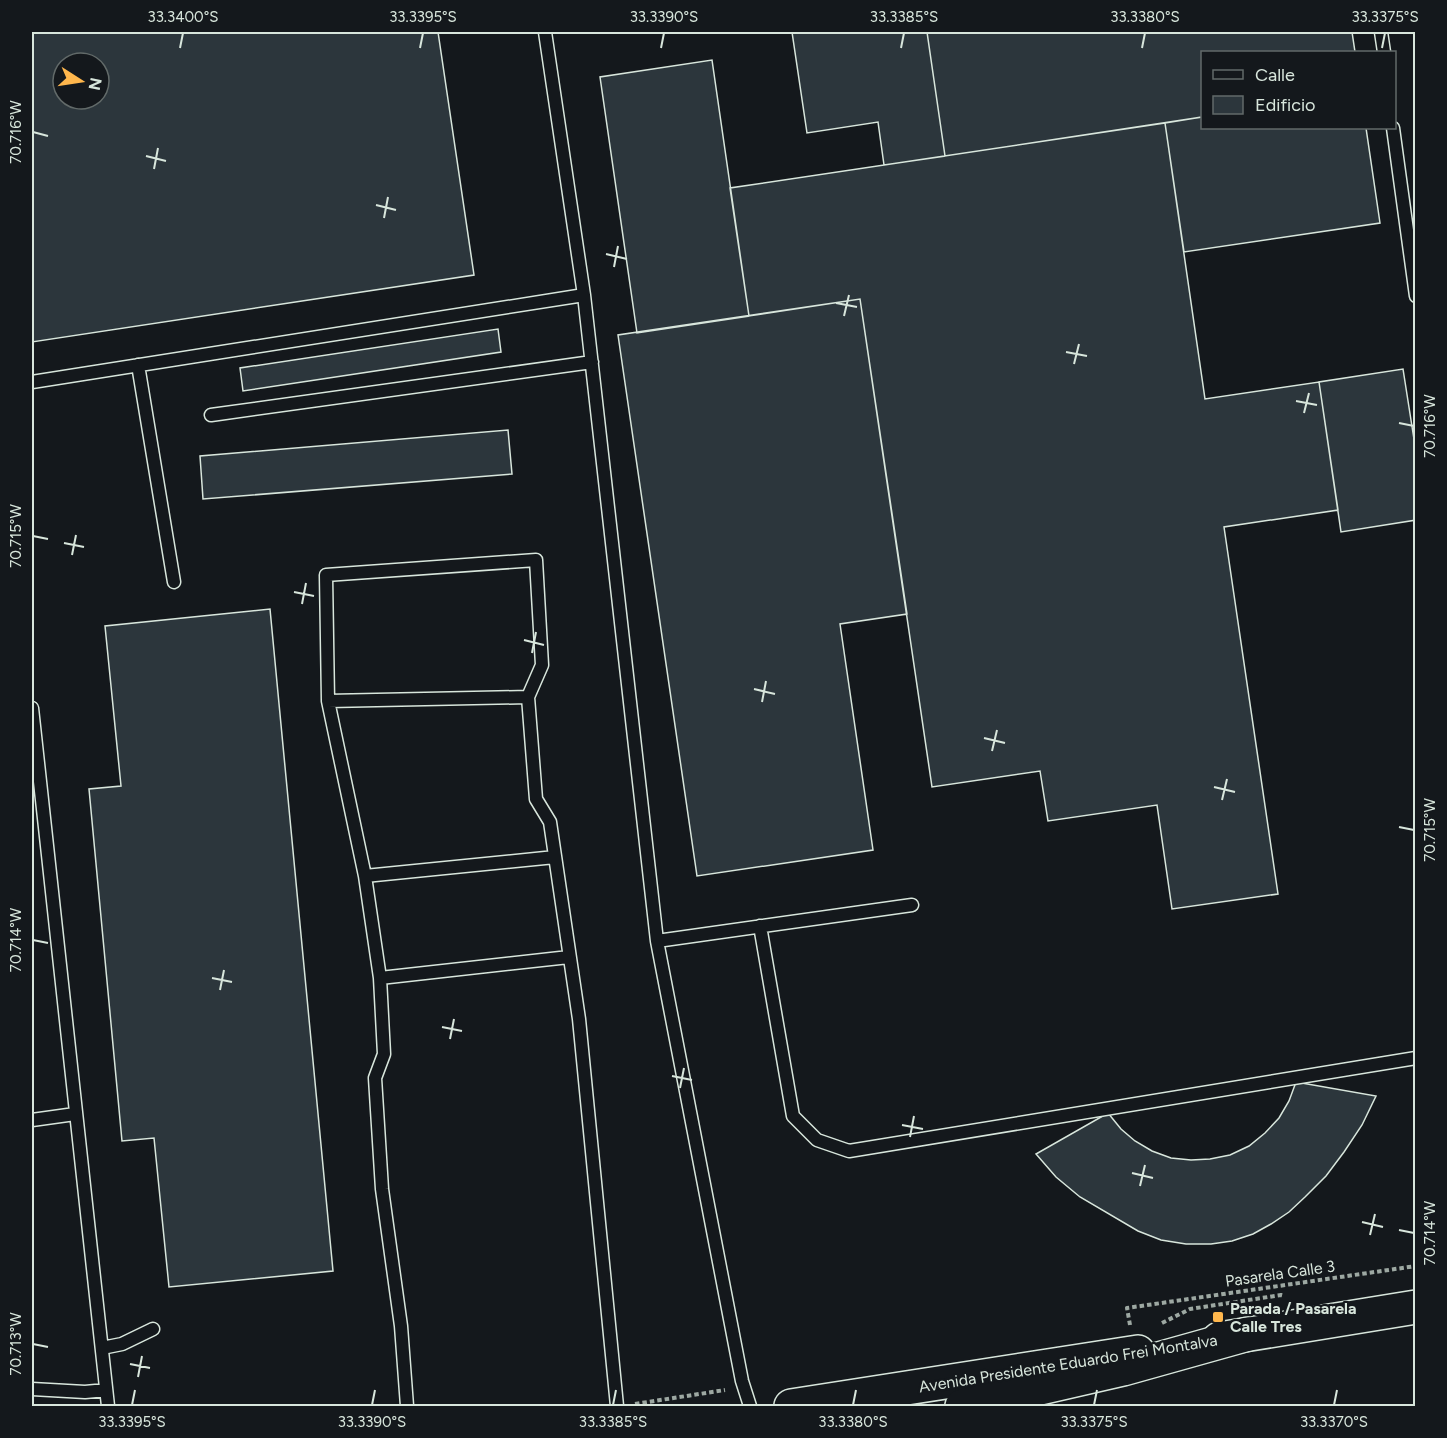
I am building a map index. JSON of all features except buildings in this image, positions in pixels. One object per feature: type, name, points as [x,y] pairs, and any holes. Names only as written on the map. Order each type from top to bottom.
[{"type":"main road","name":"Avenida Presidente Eduardo Frei Montalva","points":[[791,1407],[1416,1307]]},
{"type":"main road","points":[[962,1407],[1124,1369],[1248,1334]]},
{"type":"lane","points":[[545,32],[584,295],[657,940],[742,1381],[750,1407]]},
{"type":"lane","points":[[1381,32],[1383,51]]},
{"type":"lane","points":[[1393,129],[1416,296]]},
{"type":"lane","points":[[32,382],[584,295]]},
{"type":"lane","points":[[211,415],[591,362]]},
{"type":"lane","points":[[138,365],[174,582]]},
{"type":"lane","points":[[407,1407],[401,1326],[382,1189],[375,1078],[384,1054],[380,978],[365,876],[328,701],[326,575],[536,560],[542,665],[528,697],[537,799],[550,822],[579,1019],[617,1407]]},
{"type":"lane","points":[[328,701],[528,697]]},
{"type":"lane","points":[[32,708],[108,1407]]},
{"type":"lane","points":[[365,876],[555,857]]},
{"type":"lane","points":[[657,940],[912,905]]},
{"type":"lane","points":[[760,926],[794,1116],[817,1140],[849,1151],[1416,1058]]},
{"type":"lane","points":[[380,978],[569,957]]},
{"type":"lane","points":[[32,1120],[75,1114]]},
{"type":"lane","points":[[102,1348],[122,1344],[153,1329]]},
{"type":"lane","points":[[32,1389],[84,1392],[106,1390]]},
{"type":"path","name":"Pasarela Calle 3","points":[[1130,1328],[1127,1308],[1416,1266]]},
{"type":"place","name":"Parada / Pasarela Calle Tres","points":[[1218,1317]]}]
